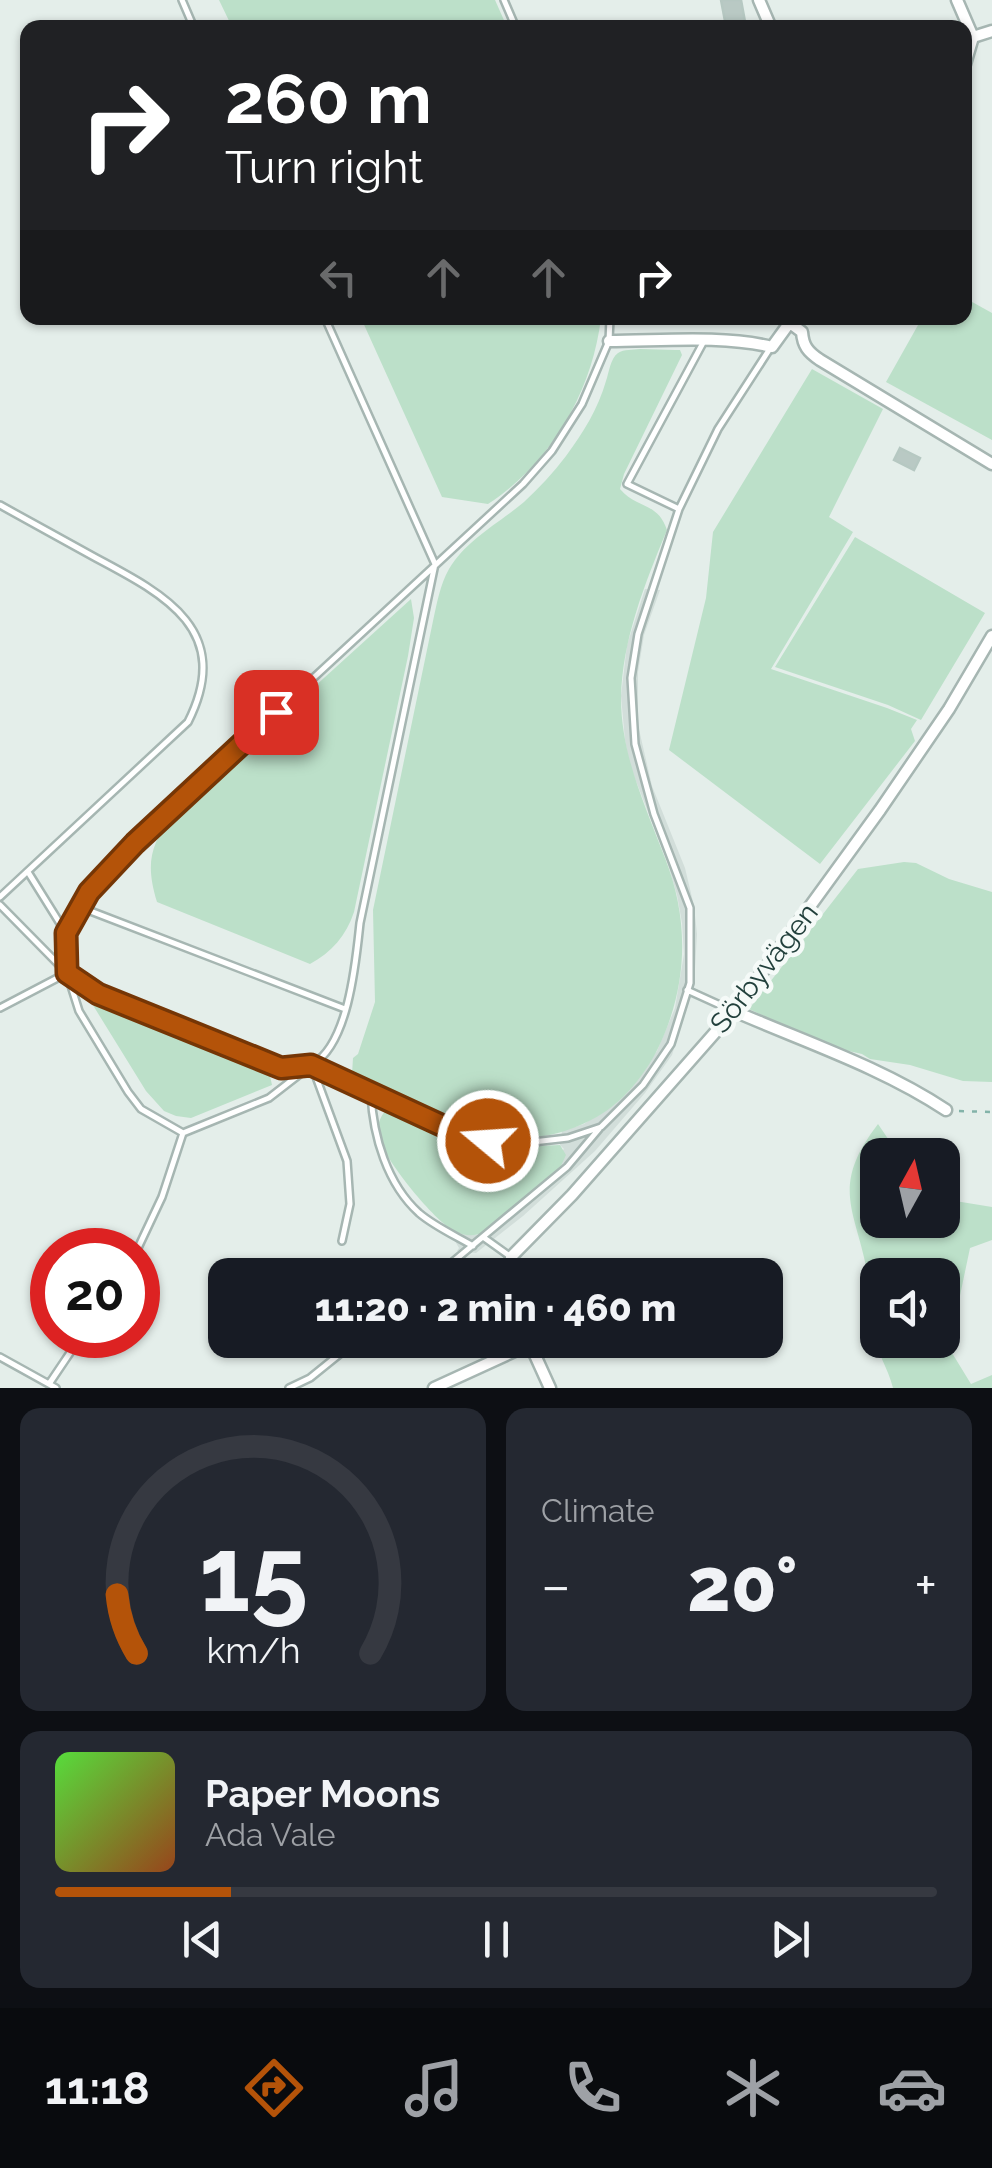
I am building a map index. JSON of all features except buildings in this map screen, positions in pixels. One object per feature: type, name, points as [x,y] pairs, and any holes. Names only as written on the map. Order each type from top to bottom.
[{"type":"street","points":[[609,342],[704,341],[772,347],[788,325]]},
{"type":"street","points":[[796,325],[808,352],[992,464]]},
{"type":"street","name":"Sörbyvägen","points":[[511,1257],[598,1166],[734,1012],[880,810],[949,709],[992,636]]},
{"type":"street","points":[[734,1012],[866,1067],[946,1110]]},
{"type":"street","points":[[434,1388],[497,1358]]},
{"type":"street","points":[[534,1358],[550,1388]]},
{"type":"lane","points":[[147,1228],[183,1133],[268,1098],[311,1065],[333,1044],[354,980],[360,923],[435,564],[328,325]]},
{"type":"lane","points":[[183,1133],[141,1108],[79,1011],[67,973],[66,933],[89,892],[135,843],[523,484],[552,451],[582,404],[609,342],[610,325]]},
{"type":"lane","points":[[679,510],[627,484],[704,341]]},
{"type":"lane","points":[[458,1258],[567,1168],[642,1085],[671,1044],[690,983],[690,908],[654,814],[635,744],[631,678],[638,634],[679,510],[718,429],[772,347]]},
{"type":"lane","points":[[0,505],[153,588],[181,612],[196,634],[202,662],[200,697],[188,722],[0,897]]},
{"type":"lane","points":[[27,871],[66,933]]},
{"type":"lane","points":[[0,905],[67,973],[98,994],[281,1068],[311,1065],[456,1132],[488,1141],[568,1138],[601,1126]]},
{"type":"lane","points":[[80,907],[345,1009]]},
{"type":"lane","points":[[0,1008],[67,973]]},
{"type":"lane","points":[[688,990],[734,1012]]},
{"type":"lane","points":[[311,1065],[347,1161],[350,1204],[342,1240]]},
{"type":"lane","points":[[371,1094],[372,1123],[392,1178],[420,1214],[472,1246]]},
{"type":"lane","points":[[483,1237],[511,1257]]},
{"type":"lane","points":[[0,1356],[52,1386],[68,1358]]},
{"type":"lane","points":[[290,1388],[335,1358]]},
{"type":"path","points":[[946,1110],[992,1112]]},
{"type":"shaded area","points":[[645,589],[660,590],[644,635],[638,672],[638,725],[652,786],[685,868],[694,906],[694,986],[672,1055],[595,1151],[476,1253],[457,1251],[455,1241],[463,1234],[479,1235],[564,1149],[560,1145],[562,1131],[584,1124],[626,1093],[657,1051],[675,1008],[684,954],[682,923],[667,861],[629,763],[621,696],[627,645]]},
{"type":"green space","points":[[219,0],[495,0],[504,20],[229,20]]},
{"type":"green space","points":[[972,302],[992,313],[992,440],[886,382],[918,325],[972,325]]},
{"type":"green space","points":[[364,325],[600,325],[578,399],[549,447],[531,468],[488,504],[442,497]]},
{"type":"green space","points":[[640,349],[680,350],[682,355],[620,489],[653,510],[667,530],[630,633],[621,698],[630,760],[678,904],[682,950],[676,997],[649,1065],[623,1097],[602,1114],[577,1127],[533,1138],[504,1136],[475,1125],[473,1133],[438,1120],[352,1074],[353,1058],[358,1054],[375,1002],[373,910],[433,621],[443,581],[456,559],[551,474],[589,420],[615,356]]},
{"type":"green space","points":[[812,369],[883,409],[829,517],[853,532],[771,669],[917,720],[911,729],[915,741],[820,864],[669,750],[706,598],[713,532]]},
{"type":"green space","points":[[855,537],[985,613],[921,720],[775,667]]},
{"type":"green space","points":[[411,599],[414,618],[408,656],[354,912],[337,942],[310,964],[157,902],[151,878],[152,857],[158,837],[172,816]]},
{"type":"green space","points":[[904,862],[992,892],[992,1082],[963,1081],[910,1065],[870,1059],[831,1047],[749,1009],[858,869]]},
{"type":"green space","points":[[91,1002],[270,1076],[272,1085],[191,1118],[164,1111],[146,1091]]},
{"type":"green space","points":[[392,1110],[461,1141],[500,1148],[560,1145],[566,1155],[560,1168],[484,1232],[462,1234],[445,1225],[424,1203],[384,1150],[378,1125],[385,1111]]},
{"type":"green space","points":[[878,1124],[887,1138],[868,1138]]},
{"type":"green space","points":[[860,1152],[860,1238],[960,1238],[960,1202],[992,1207],[992,1240],[970,1248],[960,1296],[960,1258],[864,1258],[850,1199],[854,1165]]},
{"type":"green space","points":[[882,1358],[955,1358],[971,1384],[992,1375],[992,1388],[893,1388]]},
{"type":"route","points":[[276,712],[135,843],[89,892],[66,933],[67,973],[98,994],[281,1068],[311,1065],[456,1132],[488,1141]]}]
